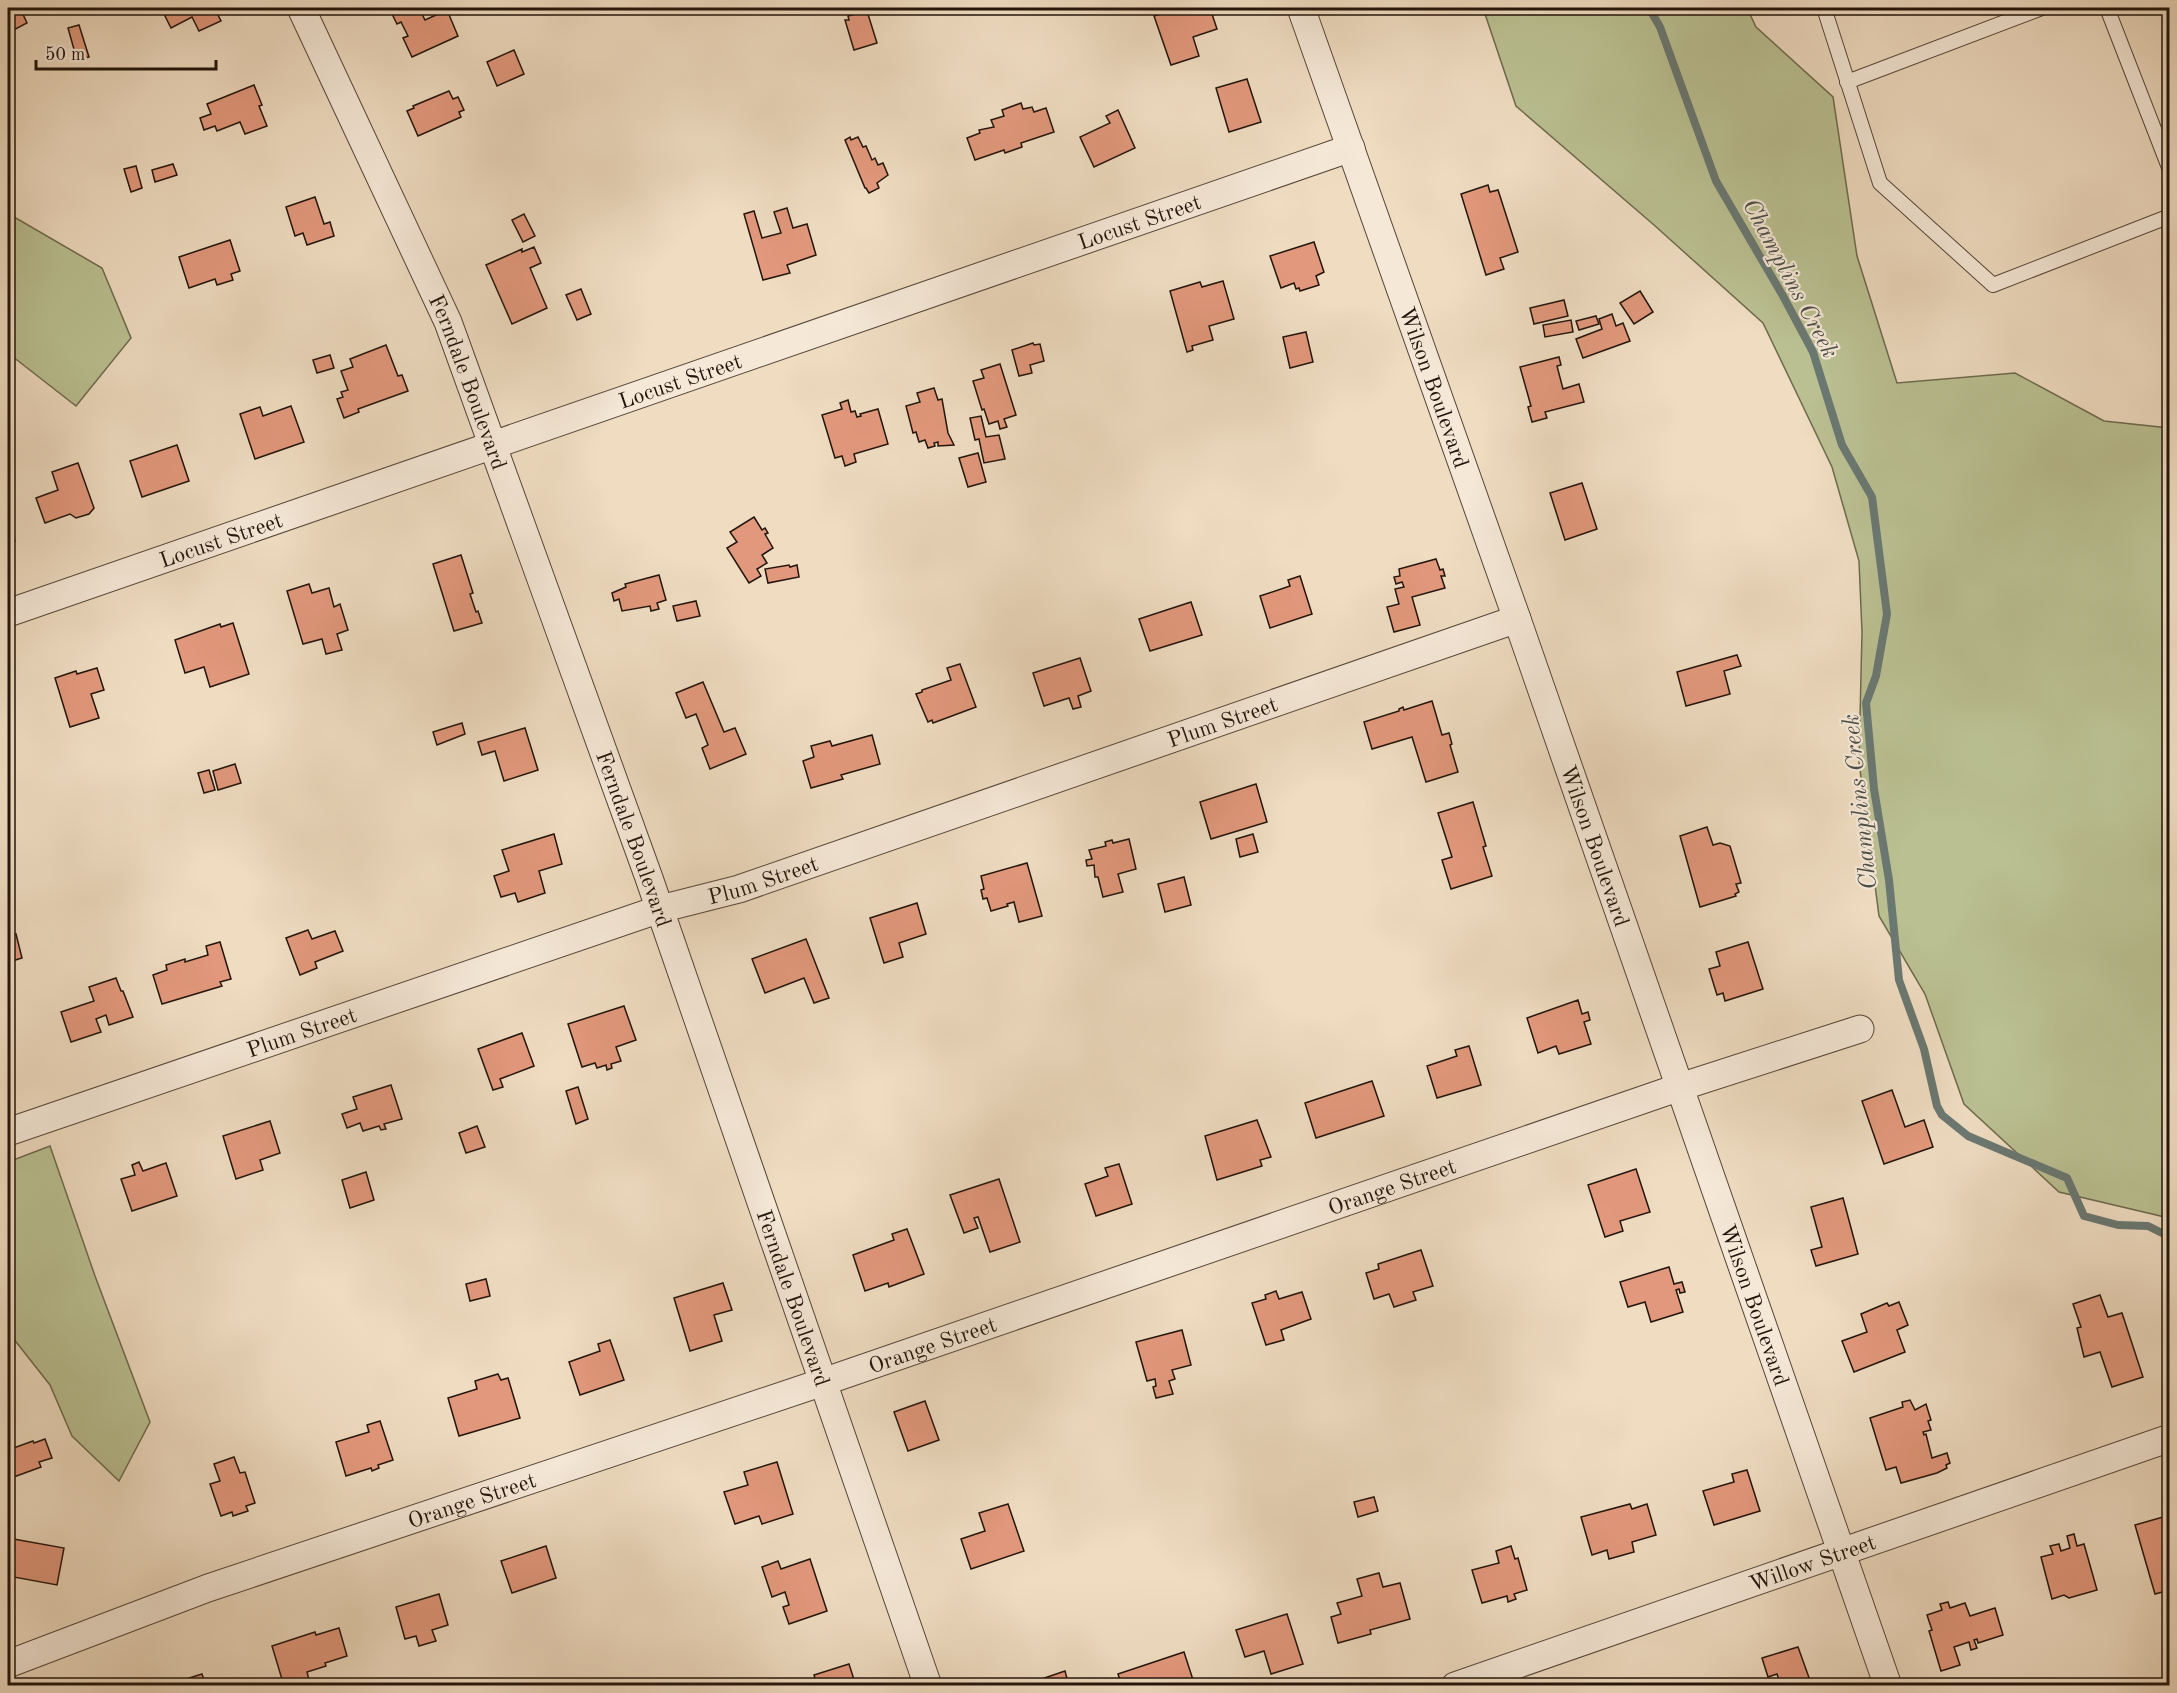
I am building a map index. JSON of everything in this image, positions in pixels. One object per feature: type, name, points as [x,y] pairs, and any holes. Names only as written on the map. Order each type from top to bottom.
[{"type":"street","name":"Ferndale Boulevard","points":[[301,8],[448,322],[660,909],[928,1686]]},
{"type":"street","name":"Wilson Boulevard","points":[[1301,8],[1517,619],[1888,1686]]},
{"type":"street","name":"Locust Street","points":[[8,613],[1351,148]]},
{"type":"street","name":"Plum Street","points":[[8,1132],[660,909],[739,889],[1517,619]]},
{"type":"street","name":"Orange Street","points":[[8,1664],[208,1588],[823,1382],[1680,1087],[1860,1029]]},
{"type":"street","name":"Willow Street","points":[[1455,1686],[2169,1438]]},
{"type":"lane","points":[[1824,8],[1880,183],[1994,285],[2169,216]]},
{"type":"lane","points":[[1847,82],[2042,8]]},
{"type":"lane","points":[[2108,8],[2169,170]]},
{"type":"green space","points":[[1483,8],[1747,8],[1756,27],[1833,97],[1857,256],[1897,383],[2015,373],[2104,421],[2169,428],[2169,1218],[2059,1192],[1964,1104],[1925,994],[1879,916],[1859,762],[1862,632],[1859,561],[1832,467],[1763,323],[1516,106]]},
{"type":"green space","points":[[8,187],[14,217],[102,268],[131,338],[76,406],[8,353]]},
{"type":"green space","points":[[50,1146],[95,1276],[150,1422],[119,1481],[72,1436],[50,1385],[13,1338],[8,1328],[8,1162]]},
{"type":"building","points":[[8,8],[26,8],[21,10],[27,23],[8,33]]},
{"type":"building","points":[[161,8],[218,8],[220,11],[217,13],[221,21],[199,31],[192,17],[171,28]]},
{"type":"building","points":[[389,8],[419,8],[425,20],[447,10],[458,36],[412,57],[403,38],[408,36],[401,22],[397,24]]},
{"type":"building","points":[[1180,8],[1210,8],[1217,29],[1193,37],[1199,56],[1171,65],[1154,16]]},
{"type":"building","points":[[867,11],[877,43],[854,50],[845,20],[849,20],[848,16]]},
{"type":"building","points":[[79,25],[89,57],[77,60],[68,28]]},
{"type":"building","points":[[514,50],[524,74],[497,86],[487,62]]},
{"type":"building","points":[[1247,79],[1261,122],[1229,132],[1216,88]]},
{"type":"building","points":[[254,85],[267,126],[245,134],[240,122],[217,131],[215,126],[204,130],[200,118],[211,114],[207,104]]},
{"type":"building","points":[[449,91],[453,99],[458,97],[464,110],[459,112],[461,117],[418,136],[407,111],[414,108],[413,106]]},
{"type":"building","points":[[1021,103],[1023,109],[1032,107],[1034,112],[1046,108],[1054,132],[1021,143],[1022,147],[1005,153],[1004,150],[975,160],[967,138],[980,133],[979,130],[994,127],[991,120],[1004,116],[1002,110]]},
{"type":"building","points":[[1118,110],[1135,148],[1094,167],[1080,137],[1110,123],[1106,116]]},
{"type":"building","points":[[850,137],[851,140],[858,137],[863,147],[866,146],[872,160],[875,158],[878,165],[883,163],[888,175],[877,183],[879,188],[869,193],[845,140]]},
{"type":"building","points":[[173,164],[177,175],[155,182],[152,170]]},
{"type":"building","points":[[136,166],[142,188],[131,192],[124,169]]},
{"type":"building","points":[[1488,185],[1490,192],[1498,190],[1518,252],[1500,258],[1504,269],[1486,275],[1461,194]]},
{"type":"building","points":[[315,197],[324,224],[330,222],[334,236],[307,245],[303,233],[295,236],[286,207]]},
{"type":"building","points":[[787,208],[793,228],[807,224],[816,255],[787,265],[790,273],[763,280],[744,214],[754,211],[762,238],[781,233],[774,212]]},
{"type":"building","points":[[524,214],[535,236],[523,242],[512,220]]},
{"type":"building","points":[[230,240],[240,271],[231,274],[233,280],[217,285],[215,279],[189,288],[179,257]]},
{"type":"building","points":[[1314,242],[1324,272],[1316,276],[1319,285],[1300,291],[1299,288],[1296,289],[1294,283],[1281,288],[1270,256]]},
{"type":"building","points":[[534,247],[541,263],[530,268],[547,308],[512,324],[486,265],[522,249],[522,252]]},
{"type":"building","points":[[1223,281],[1234,319],[1209,326],[1213,340],[1192,346],[1193,350],[1187,352],[1170,291],[1200,282],[1202,287]]},
{"type":"building","points":[[581,289],[591,314],[577,320],[566,295]]},
{"type":"building","points":[[1640,291],[1653,312],[1634,324],[1620,303]]},
{"type":"building","points":[[1564,300],[1568,316],[1534,324],[1530,308]]},
{"type":"building","points":[[1612,314],[1616,326],[1623,323],[1630,341],[1583,358],[1576,339],[1602,329],[1599,319]]},
{"type":"building","points":[[1596,316],[1599,324],[1579,330],[1576,321]]},
{"type":"building","points":[[1571,320],[1573,332],[1545,337],[1543,325]]},
{"type":"building","points":[[1306,332],[1313,362],[1290,368],[1283,337]]},
{"type":"building","points":[[1033,343],[1034,345],[1040,344],[1044,361],[1030,365],[1032,373],[1019,376],[1012,350]]},
{"type":"building","points":[[386,345],[398,376],[402,375],[408,391],[358,409],[359,412],[344,418],[337,399],[343,397],[341,392],[348,390],[341,371],[353,367],[350,359]]},
{"type":"building","points":[[330,355],[334,368],[317,373],[313,360]]},
{"type":"building","points":[[1559,357],[1561,365],[1557,366],[1563,389],[1579,384],[1584,402],[1545,412],[1547,418],[1532,422],[1528,407],[1531,406],[1520,367]]},
{"type":"building","points":[[1000,364],[1016,415],[1004,419],[1007,427],[1000,429],[998,421],[989,424],[973,381],[984,378],[981,370]]},
{"type":"building","points":[[934,388],[938,400],[942,399],[948,433],[954,445],[938,446],[938,442],[934,443],[935,446],[928,448],[925,440],[919,442],[916,432],[913,433],[906,406],[920,402],[917,393]]},
{"type":"building","points":[[848,400],[851,412],[855,411],[857,417],[878,409],[888,444],[854,454],[856,462],[845,466],[842,456],[835,458],[822,415],[842,409],[840,403]]},
{"type":"building","points":[[291,406],[304,442],[255,459],[240,414],[260,407],[263,416]]},
{"type":"building","points":[[981,416],[986,437],[999,435],[1005,459],[984,463],[979,439],[975,440],[970,418]]},
{"type":"building","points":[[177,445],[189,481],[142,497],[130,461]]},
{"type":"building","points":[[978,453],[986,482],[968,487],[959,458]]},
{"type":"building","points":[[78,463],[94,508],[89,514],[76,518],[70,514],[45,523],[36,498],[58,490],[52,472]]},
{"type":"building","points":[[1582,483],[1597,529],[1565,540],[1550,493]]},
{"type":"building","points":[[8,515],[15,541],[8,543]]},
{"type":"building","points":[[754,517],[762,530],[765,528],[768,533],[765,534],[773,548],[762,555],[767,563],[757,569],[761,576],[749,583],[727,548],[737,542],[730,532]]},
{"type":"building","points":[[461,555],[473,593],[470,594],[482,623],[454,631],[433,564]]},
{"type":"building","points":[[1436,559],[1440,570],[1443,569],[1445,576],[1441,576],[1445,588],[1412,597],[1420,625],[1394,632],[1387,607],[1399,604],[1395,589],[1404,587],[1402,582],[1396,584],[1394,577],[1400,576],[1399,569]]},
{"type":"building","points":[[789,565],[790,567],[797,565],[799,577],[768,583],[765,569]]},
{"type":"building","points":[[659,575],[666,600],[657,603],[659,609],[651,611],[650,606],[622,611],[619,599],[614,601],[612,593],[626,587],[625,584]]},
{"type":"building","points":[[1300,576],[1312,614],[1270,628],[1260,596],[1290,586],[1288,580]]},
{"type":"building","points":[[309,584],[312,593],[329,588],[334,607],[340,604],[348,630],[337,634],[342,650],[326,654],[322,639],[303,644],[287,591]]},
{"type":"building","points":[[696,601],[700,616],[677,621],[673,606]]},
{"type":"building","points":[[1191,602],[1202,635],[1150,651],[1139,619]]},
{"type":"building","points":[[233,623],[249,674],[210,687],[204,667],[185,673],[175,640],[220,624],[221,627]]},
{"type":"building","points":[[1737,655],[1741,666],[1724,671],[1730,694],[1686,706],[1677,672]]},
{"type":"building","points":[[1080,658],[1091,691],[1078,696],[1081,707],[1073,709],[1069,698],[1044,706],[1033,673]]},
{"type":"building","points":[[960,664],[976,707],[933,723],[932,720],[928,722],[916,694],[951,680],[947,668]]},
{"type":"building","points":[[97,668],[104,690],[91,694],[99,718],[70,727],[55,678],[76,671],[77,674]]},
{"type":"building","points":[[703,682],[724,732],[735,728],[746,754],[710,769],[702,748],[708,745],[696,714],[686,718],[676,693]]},
{"type":"building","points":[[1432,701],[1442,735],[1449,733],[1458,772],[1426,782],[1412,737],[1372,749],[1364,722],[1399,711],[1403,707],[1404,710]]},
{"type":"building","points":[[462,723],[465,734],[437,745],[433,732]]},
{"type":"building","points":[[525,728],[538,770],[504,781],[495,751],[482,755],[478,742]]},
{"type":"building","points":[[872,735],[880,764],[841,775],[843,779],[811,788],[803,761],[814,757],[811,746],[830,741],[832,746]]},
{"type":"building","points":[[235,764],[241,783],[218,790],[213,771]]},
{"type":"building","points":[[209,770],[215,790],[204,793],[198,773]]},
{"type":"building","points":[[1256,784],[1267,822],[1211,839],[1200,802]]},
{"type":"building","points":[[1473,802],[1492,876],[1451,889],[1442,860],[1452,857],[1438,813]]},
{"type":"building","points":[[1707,827],[1713,845],[1720,843],[1730,846],[1741,883],[1736,884],[1739,892],[1735,894],[1736,896],[1700,907],[1680,836]]},
{"type":"building","points":[[554,834],[562,864],[539,871],[545,893],[518,902],[515,893],[501,897],[494,876],[509,871],[502,850]]},
{"type":"building","points":[[1253,834],[1258,852],[1240,857],[1236,839]]},
{"type":"building","points":[[1129,839],[1136,869],[1118,874],[1123,892],[1103,897],[1098,877],[1095,877],[1094,865],[1087,866],[1086,860],[1092,859],[1089,850],[1106,846],[1105,842],[1112,840],[1113,843]]},
{"type":"building","points":[[1027,863],[1042,916],[1019,922],[1014,902],[991,911],[987,898],[983,899],[981,890],[984,889],[981,876]]},
{"type":"building","points":[[1184,877],[1191,905],[1165,912],[1158,884]]},
{"type":"building","points":[[917,903],[926,934],[899,943],[903,957],[884,963],[870,918]]},
{"type":"building","points":[[308,930],[312,939],[335,931],[343,951],[315,962],[317,968],[300,975],[286,938]]},
{"type":"building","points":[[16,934],[22,958],[9,962],[8,936]]},
{"type":"building","points":[[806,939],[829,998],[814,1003],[804,978],[765,993],[752,959]]},
{"type":"building","points":[[220,942],[231,979],[220,982],[222,986],[162,1004],[153,975],[167,970],[166,965],[208,955],[206,946]]},
{"type":"building","points":[[1748,942],[1763,989],[1725,1001],[1723,993],[1717,995],[1709,969],[1720,966],[1716,952]]},
{"type":"building","points":[[116,978],[133,1017],[109,1025],[106,1015],[96,1019],[101,1032],[71,1042],[61,1012],[94,1001],[89,987]]},
{"type":"building","points":[[1578,1000],[1582,1014],[1588,1012],[1590,1020],[1584,1022],[1591,1044],[1559,1054],[1556,1046],[1538,1053],[1527,1018]]},
{"type":"building","points":[[624,1006],[636,1040],[616,1047],[621,1061],[611,1064],[612,1068],[607,1070],[606,1065],[597,1068],[595,1063],[582,1067],[568,1024]]},
{"type":"building","points":[[522,1033],[534,1066],[500,1079],[503,1087],[493,1090],[478,1049]]},
{"type":"building","points":[[1469,1046],[1481,1085],[1437,1098],[1427,1066],[1457,1056],[1455,1050]]},
{"type":"building","points":[[1372,1081],[1384,1116],[1316,1138],[1305,1103]]},
{"type":"building","points":[[391,1085],[402,1119],[384,1124],[386,1129],[381,1130],[379,1126],[363,1131],[360,1123],[347,1128],[342,1114],[357,1109],[353,1097]]},
{"type":"building","points":[[578,1087],[588,1119],[576,1124],[566,1091]]},
{"type":"building","points":[[1892,1090],[1905,1127],[1924,1120],[1933,1147],[1884,1164],[1862,1101]]},
{"type":"building","points":[[1257,1120],[1271,1157],[1260,1160],[1262,1166],[1217,1180],[1205,1136]]},
{"type":"building","points":[[270,1121],[280,1153],[260,1160],[263,1170],[236,1179],[223,1136]]},
{"type":"building","points":[[477,1126],[485,1147],[466,1153],[459,1133]]},
{"type":"building","points":[[139,1162],[143,1171],[166,1163],[177,1196],[132,1211],[121,1179],[135,1175],[132,1165]]},
{"type":"building","points":[[1119,1164],[1132,1204],[1096,1216],[1085,1184],[1108,1176],[1105,1168]]},
{"type":"building","points":[[1636,1169],[1650,1212],[1620,1221],[1623,1231],[1605,1237],[1588,1185]]},
{"type":"building","points":[[366,1172],[374,1200],[350,1208],[342,1180]]},
{"type":"building","points":[[999,1179],[1020,1242],[990,1252],[978,1217],[974,1218],[978,1228],[964,1233],[950,1195]]},
{"type":"building","points":[[1843,1198],[1858,1254],[1816,1266],[1811,1250],[1822,1247],[1811,1207]]},
{"type":"building","points":[[907,1229],[924,1274],[889,1287],[888,1283],[865,1291],[853,1255],[894,1240],[892,1234]]},
{"type":"building","points":[[1421,1250],[1433,1286],[1413,1292],[1416,1300],[1394,1307],[1389,1294],[1374,1299],[1366,1273],[1379,1269],[1378,1264]]},
{"type":"building","points":[[1669,1267],[1674,1284],[1682,1282],[1685,1292],[1680,1293],[1679,1289],[1676,1290],[1683,1312],[1651,1322],[1645,1302],[1628,1307],[1620,1282]]},
{"type":"building","points":[[486,1279],[490,1296],[470,1301],[466,1284]]},
{"type":"building","points":[[723,1283],[732,1310],[714,1315],[722,1341],[690,1351],[674,1298]]},
{"type":"building","points":[[1276,1291],[1279,1299],[1302,1292],[1311,1319],[1281,1330],[1284,1340],[1266,1345],[1252,1303],[1266,1299],[1265,1295]]},
{"type":"building","points":[[2100,1295],[2108,1317],[2122,1313],[2143,1377],[2112,1387],[2100,1352],[2084,1357],[2077,1328],[2081,1327],[2073,1304]]},
{"type":"building","points":[[1899,1302],[1908,1325],[1897,1330],[1905,1352],[1854,1372],[1842,1341],[1867,1332],[1861,1314],[1887,1303],[1889,1306]]},
{"type":"building","points":[[1182,1330],[1191,1365],[1172,1370],[1175,1379],[1169,1381],[1173,1394],[1156,1398],[1153,1387],[1156,1386],[1155,1379],[1147,1381],[1136,1342]]},
{"type":"building","points":[[610,1340],[624,1380],[580,1395],[569,1362],[600,1351],[598,1344]]},
{"type":"building","points":[[498,1374],[501,1380],[508,1378],[520,1418],[459,1436],[448,1398],[477,1389],[475,1381]]},
{"type":"building","points":[[1910,1400],[1915,1410],[1926,1404],[1931,1420],[1928,1421],[1931,1430],[1923,1432],[1924,1435],[1926,1434],[1932,1458],[1947,1453],[1950,1463],[1946,1465],[1947,1468],[1937,1473],[1901,1483],[1896,1467],[1886,1470],[1870,1418],[1903,1407],[1902,1402]]},
{"type":"building","points":[[925,1401],[939,1440],[908,1451],[894,1412]]},
{"type":"building","points":[[380,1421],[393,1460],[378,1465],[379,1468],[372,1471],[371,1468],[346,1476],[336,1442],[369,1432],[367,1425]]},
{"type":"building","points":[[45,1439],[52,1458],[39,1462],[41,1467],[11,1478],[14,1489],[8,1491],[8,1450]]},
{"type":"building","points":[[234,1457],[240,1473],[245,1472],[255,1503],[246,1506],[248,1511],[233,1516],[232,1512],[221,1516],[210,1484],[220,1481],[214,1464]]},
{"type":"building","points":[[777,1462],[793,1514],[762,1524],[759,1516],[735,1524],[724,1492],[748,1485],[744,1472]]},
{"type":"building","points":[[1747,1470],[1760,1511],[1714,1525],[1703,1491],[1734,1482],[1732,1474]]},
{"type":"building","points":[[1374,1497],[1378,1511],[1358,1517],[1354,1502]]},
{"type":"building","points":[[1008,1504],[1024,1551],[971,1569],[961,1539],[985,1531],[979,1513]]},
{"type":"building","points":[[1630,1504],[1632,1509],[1647,1504],[1656,1535],[1632,1542],[1634,1552],[1609,1559],[1607,1550],[1592,1555],[1581,1517]]},
{"type":"building","points":[[2170,1515],[2170,1590],[2155,1594],[2135,1525]]},
{"type":"building","points":[[2074,1534],[2077,1546],[2084,1544],[2097,1590],[2069,1598],[2064,1595],[2052,1599],[2041,1557],[2053,1554],[2050,1546],[2059,1544],[2061,1551],[2070,1548],[2067,1536]]},
{"type":"building","points":[[8,1538],[64,1548],[57,1585],[8,1576]]},
{"type":"building","points":[[546,1546],[556,1578],[512,1593],[501,1561]]},
{"type":"building","points":[[1511,1546],[1515,1559],[1518,1558],[1527,1590],[1514,1594],[1516,1599],[1508,1602],[1507,1596],[1482,1603],[1472,1570],[1499,1563],[1496,1551]]},
{"type":"building","points":[[810,1559],[827,1611],[789,1624],[783,1607],[789,1605],[785,1592],[772,1597],[762,1567],[778,1561],[781,1569]]},
{"type":"building","points":[[1379,1573],[1383,1587],[1400,1583],[1410,1619],[1370,1630],[1371,1634],[1338,1643],[1331,1617],[1341,1614],[1337,1603],[1362,1596],[1357,1579]]},
{"type":"building","points":[[439,1594],[448,1625],[432,1630],[436,1641],[419,1646],[416,1636],[405,1639],[396,1607]]},
{"type":"building","points":[[1948,1602],[1950,1608],[1965,1603],[1970,1616],[1995,1608],[2003,1635],[1978,1643],[1977,1639],[1974,1640],[1977,1648],[1971,1650],[1969,1642],[1954,1647],[1960,1665],[1941,1671],[1929,1631],[1932,1630],[1927,1615],[1942,1610],[1940,1604]]},
{"type":"building","points":[[1287,1614],[1303,1664],[1271,1674],[1264,1651],[1245,1657],[1236,1630]]},
{"type":"building","points":[[339,1628],[347,1656],[307,1672],[310,1684],[284,1686],[272,1646],[315,1632],[316,1635]]},
{"type":"building","points":[[1798,1647],[1812,1686],[1781,1686],[1777,1674],[1768,1677],[1762,1658]]},
{"type":"building","points":[[1184,1652],[1195,1686],[1122,1686],[1118,1674]]},
{"type":"building","points":[[849,1664],[856,1686],[806,1686],[804,1682],[815,1678],[814,1675]]},
{"type":"building","points":[[1065,1671],[1069,1686],[1021,1686]]},
{"type":"building","points":[[202,1674],[206,1686],[171,1686],[170,1684]]},
{"type":"waterway","name":"Champlins Creek","points":[[1649,8],[1660,27],[1716,181],[1813,352],[1842,445],[1872,497],[1887,614],[1876,676],[1866,703],[1874,789],[1889,880],[1899,980],[1924,1049],[1937,1106],[1942,1115],[1968,1136],[2067,1178],[2084,1216],[2118,1225],[2148,1226],[2170,1237]]}]
